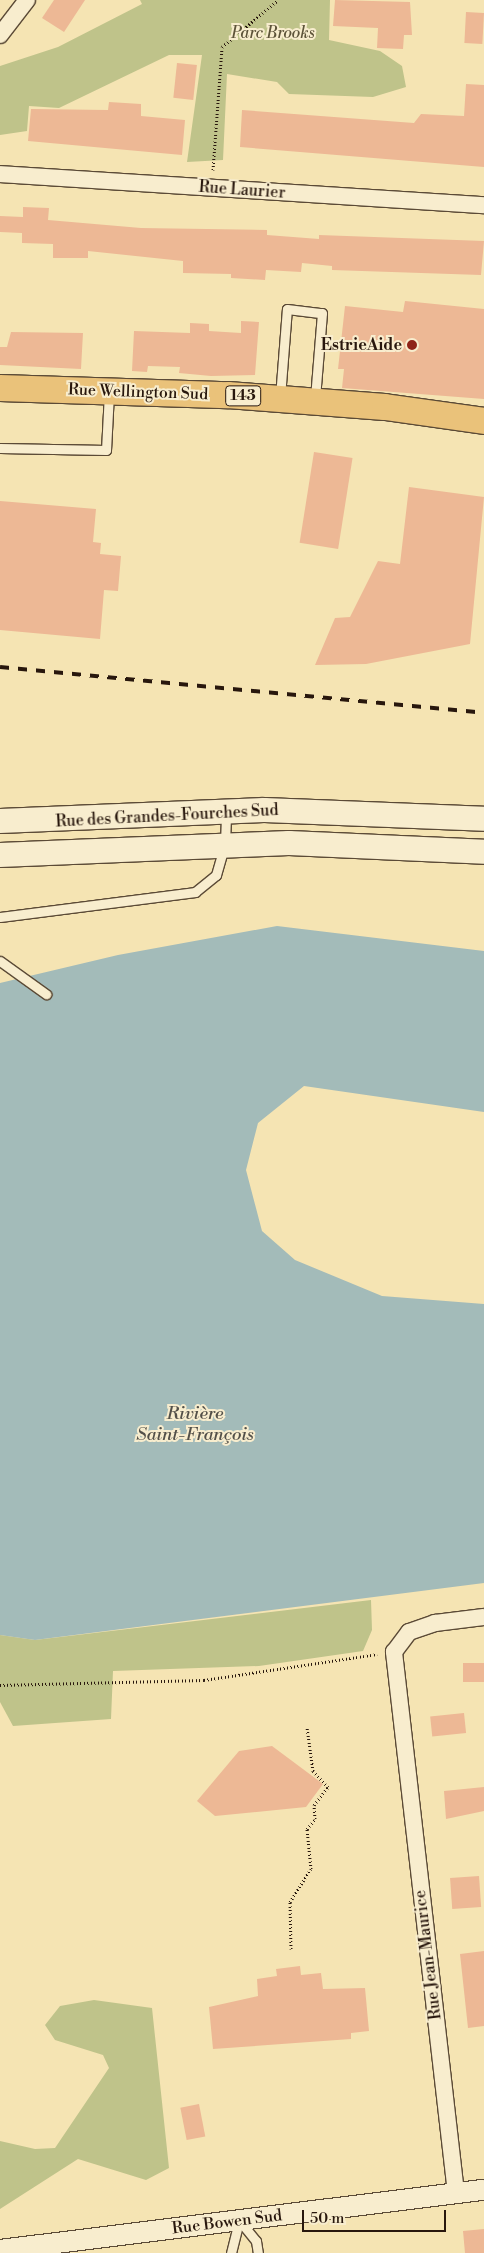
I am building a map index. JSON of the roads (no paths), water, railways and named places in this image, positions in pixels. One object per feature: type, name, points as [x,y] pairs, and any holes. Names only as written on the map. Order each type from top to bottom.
[{"type":"main road","name":"Rue Wellington Sud","points":[[0,388],[110,390],[314,401],[484,421]]},
{"type":"main road","name":"Rue des Grandes-Fourches Sud","points":[[0,821],[226,810],[484,819]]},
{"type":"main road","name":"Rue des Grandes-Fourches Sud","points":[[0,855],[289,842],[484,852]]},
{"type":"street","points":[[0,34],[27,0]]},
{"type":"street","name":"Rue Laurier","points":[[0,174],[484,205]]},
{"type":"street","name":"Rue Jean-Maurice","points":[[456,2193],[394,1652],[409,1632],[435,1623],[484,1617]]},
{"type":"street","name":"Rue Bowen Sud","points":[[0,2250],[484,2190]]},
{"type":"lane","points":[[280,399],[287,309],[322,313],[314,401]]},
{"type":"lane","points":[[0,448],[106,450],[110,390]]},
{"type":"lane","points":[[0,917],[196,892],[216,875],[225,844],[226,810]]},
{"type":"lane","points":[[0,961],[46,994]]},
{"type":"lane","points":[[231,2253],[239,2220]]},
{"type":"lane","points":[[239,2220],[256,2240],[258,2253]]},
{"type":"water","name":"Rivière Saint-François","points":[[277,926],[484,951],[484,1112],[304,1086],[258,1123],[246,1170],[262,1231],[295,1260],[382,1296],[484,1304],[484,1583],[35,1640],[0,1635],[0,983],[118,955]]},
{"type":"railway","points":[[0,667],[484,713]]},
{"type":"place","name":"EstrieAide","points":[[412,345]]},
{"type":"park label","name":"Parc Brooks","points":[[273,33]]}]
